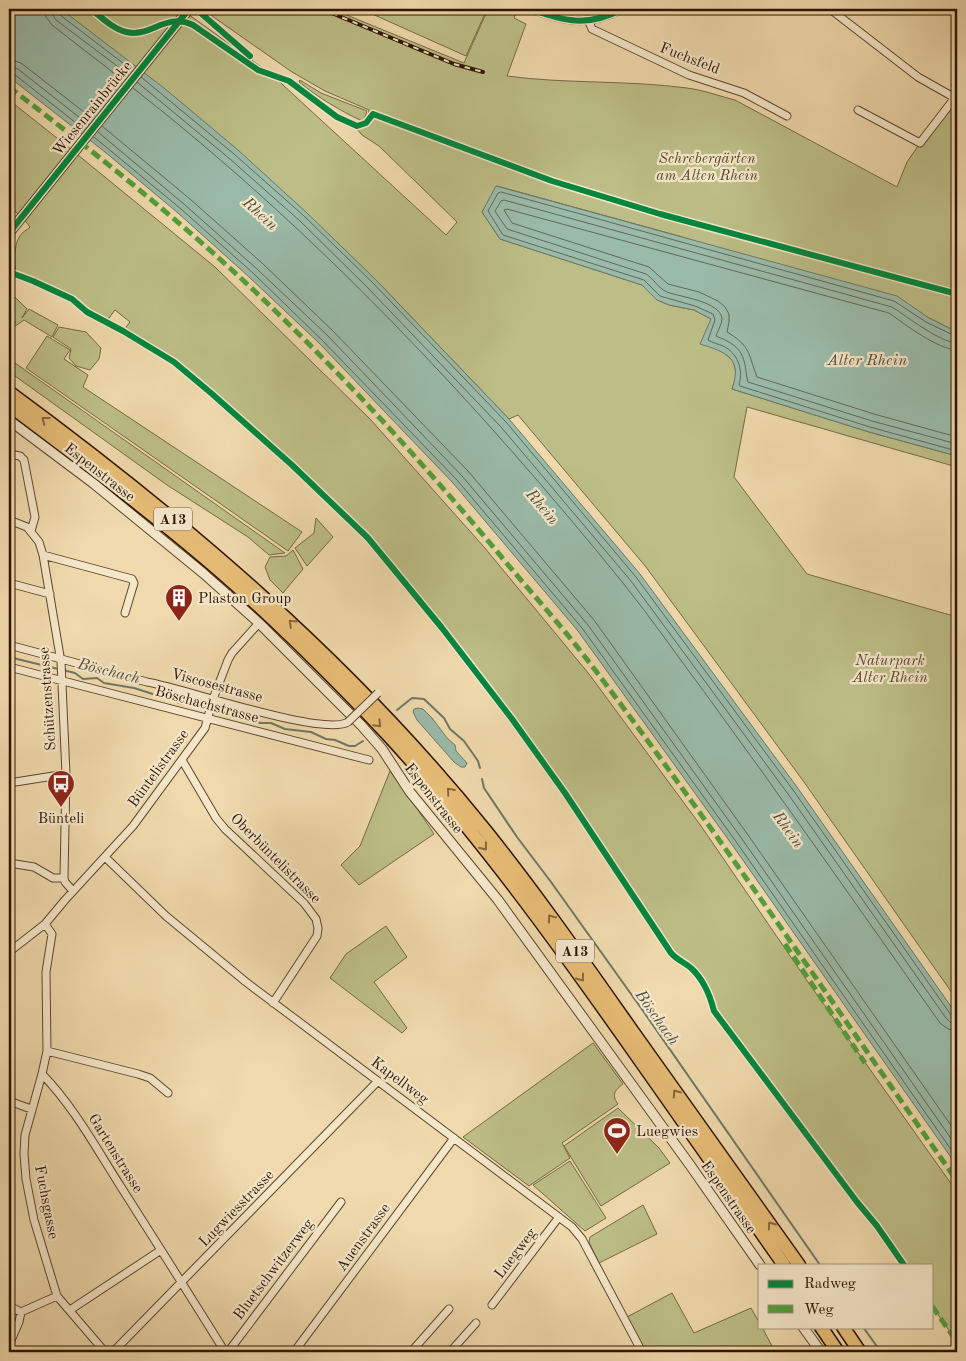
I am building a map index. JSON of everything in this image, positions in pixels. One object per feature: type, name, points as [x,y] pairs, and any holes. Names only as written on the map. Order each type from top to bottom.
[{"type":"highway","name":"A13","points":[[9,392],[178,523],[244,580],[306,637],[398,731],[484,830],[547,913],[798,1264]]},
{"type":"highway","name":"A13","points":[[9,405],[113,484],[239,588],[319,664],[371,717],[478,839],[598,1000],[783,1264]]},
{"type":"highway","name":"A13","points":[[664,1094],[679,1127],[776,1264]]},
{"type":"highway","points":[[821,1328],[838,1352]]},
{"type":"highway","points":[[829,1328],[845,1352]]},
{"type":"highway","points":[[844,1328],[860,1352]]},
{"type":"street","points":[[531,9],[569,21],[589,22],[602,19],[622,9]]},
{"type":"street","points":[[830,9],[918,77],[956,96],[920,143],[858,110]]},
{"type":"street","name":"Wiesenrainbrücke","points":[[9,233],[188,10]]},
{"type":"street","name":"Fuchsfeld","points":[[589,22],[592,30],[656,61],[691,76],[744,93],[787,116]]},
{"type":"street","name":"Espenstrasse","points":[[9,420],[167,542],[260,623],[361,725],[382,749],[410,792],[498,900],[759,1264]]},
{"type":"street","points":[[9,454],[20,456],[24,460],[35,517],[31,530],[9,520]]},
{"type":"street","name":"Schützenstrasse","points":[[31,530],[39,542],[42,555],[50,594],[62,678],[66,774],[64,878]]},
{"type":"street","points":[[42,555],[132,579],[134,584],[125,613]]},
{"type":"street","points":[[9,583],[50,594]]},
{"type":"street","name":"Büntelistrasse","points":[[9,952],[45,924],[133,826],[204,728],[213,699],[232,653],[260,623]]},
{"type":"street","name":"Viscosestrasse","points":[[9,645],[60,660],[314,724],[337,726],[348,722],[378,693]]},
{"type":"street","name":"Böschachstrasse","points":[[9,667],[62,678],[208,719],[369,760]]},
{"type":"street","name":"Oberbüntelistrasse","points":[[182,760],[216,818],[225,829],[304,903],[316,919],[317,936],[273,1002]]},
{"type":"street","points":[[9,783],[66,774]]},
{"type":"street","name":"Kapellweg","points":[[105,857],[166,916],[208,952],[572,1227],[582,1239],[642,1352]]},
{"type":"street","points":[[9,862],[34,867],[53,878],[64,878],[73,891]]},
{"type":"street","name":"Fuchsgasse","points":[[45,924],[52,934],[46,972],[47,1051],[25,1135],[24,1154],[28,1188],[34,1220],[58,1296],[105,1352]]},
{"type":"street","points":[[47,1051],[150,1078],[168,1093]]},
{"type":"street","name":"Gartenstrasse","points":[[42,1074],[52,1084],[78,1119],[226,1352]]},
{"type":"street","name":"Lugwiesstrasse","points":[[113,1352],[378,1081]]},
{"type":"street","points":[[9,1101],[32,1109]]},
{"type":"street","name":"Auenstrasse","points":[[294,1352],[454,1138]]},
{"type":"street","name":"Bluetschwitzerweg","points":[[226,1352],[341,1202]]},
{"type":"street","name":"Luegweg","points":[[492,1305],[559,1217]]},
{"type":"street","points":[[70,1310],[161,1250]]},
{"type":"street","points":[[20,1312],[58,1296]]},
{"type":"street","points":[[9,1306],[20,1312]]},
{"type":"street","points":[[411,1352],[449,1309]]},
{"type":"street","points":[[9,1345],[19,1322],[20,1312]]},
{"type":"street","points":[[450,1352],[476,1322]]},
{"type":"street","points":[[804,1328],[821,1352]]},
{"type":"green space","points":[[59,9],[181,9],[271,74],[446,235],[457,222],[379,146],[362,135],[357,129],[366,125],[369,110],[325,91],[292,72],[202,9],[332,9],[464,63],[488,9],[518,9],[514,18],[526,24],[507,76],[687,88],[735,100],[897,187],[907,162],[957,98],[957,332],[929,318],[679,236],[497,186],[482,212],[500,239],[642,285],[657,300],[669,305],[694,310],[711,319],[722,351],[733,361],[737,375],[732,389],[869,432],[957,456],[957,467],[747,407],[734,477],[807,574],[957,617],[957,1000],[804,782],[646,567],[518,415],[509,419],[375,279],[288,196]]},
{"type":"green space","points":[[372,9],[487,9],[466,56],[370,13]]},
{"type":"green space","points":[[300,80],[321,93],[367,111],[364,120],[362,121],[345,113],[329,103],[299,82]]},
{"type":"green space","points":[[9,100],[215,267],[370,419],[484,547],[589,674],[701,826],[808,982],[957,1192],[957,1342],[934,1309],[934,1264],[903,1264],[877,1226],[714,1011],[708,993],[699,976],[671,953],[528,741],[411,588],[346,515],[224,402],[167,357],[123,331],[130,322],[115,310],[106,322],[87,312],[72,299],[16,274],[16,244],[21,235],[30,227],[15,211],[9,211]]},
{"type":"green space","points":[[12,294],[27,309],[22,318],[29,309],[58,325],[52,337],[24,320],[14,327],[9,336],[9,327],[16,322],[9,324],[9,296]]},
{"type":"green space","points":[[59,327],[86,332],[101,348],[99,359],[90,370],[76,366],[69,358],[71,349],[53,337]]},
{"type":"green space","points":[[47,336],[70,350],[64,359],[88,375],[83,387],[302,532],[288,551],[26,368]]},
{"type":"green space","points":[[15,363],[285,553],[269,555],[248,537],[167,485],[15,376],[12,370]]},
{"type":"green space","points":[[316,518],[333,537],[307,566],[295,548],[314,533]]},
{"type":"green space","points":[[293,550],[303,569],[283,593],[270,580],[265,567],[270,557],[286,556]]},
{"type":"green space","points":[[390,771],[434,834],[359,885],[341,865],[360,846]]},
{"type":"green space","points":[[386,926],[407,957],[374,982],[407,1028],[402,1033],[330,978],[346,954]]},
{"type":"green space","points":[[593,1043],[623,1084],[614,1095],[618,1104],[562,1143],[570,1158],[529,1186],[463,1137]]},
{"type":"green space","name":"Luegwies","points":[[618,1108],[659,1148],[670,1163],[601,1206],[564,1146]]},
{"type":"green space","points":[[570,1161],[606,1218],[585,1231],[533,1185]]},
{"type":"green space","points":[[643,1205],[657,1234],[599,1263],[589,1242],[590,1237]]},
{"type":"green space","points":[[672,1293],[694,1333],[751,1308],[758,1320],[758,1328],[763,1328],[775,1352],[645,1352],[627,1317]]},
{"type":"water","name":"Rhein","points":[[9,9],[61,9],[164,88],[238,150],[375,279],[509,419],[640,574],[797,787],[957,1015],[957,1166],[733,846],[578,631],[453,483],[319,343],[178,213],[105,152],[9,77]]},
{"type":"water","name":"Alter Rhein","points":[[496,186],[897,296],[929,318],[957,332],[957,456],[869,432],[732,389],[735,378],[734,363],[718,350],[700,344],[711,319],[694,310],[669,305],[657,300],[642,285],[500,239],[482,212]]},
{"type":"water","points":[[414,709],[423,709],[432,718],[447,738],[455,745],[456,751],[467,763],[465,767],[461,767],[454,762],[417,720],[413,712]]},
{"type":"waterway","name":"Böschach","points":[[9,657],[58,669]]},
{"type":"waterway","name":"Böschach","points":[[63,670],[75,673],[83,679],[97,678],[104,683],[134,688],[156,695],[164,695],[179,703],[203,707]]},
{"type":"waterway","name":"Böschach","points":[[397,710],[412,698],[424,699],[444,718],[450,729],[464,741],[478,761],[480,768]]},
{"type":"waterway","name":"Böschach","points":[[217,711],[232,716],[248,717],[260,723],[271,723],[285,729],[311,732],[349,746],[355,746],[363,741]]},
{"type":"waterway","name":"Böschach","points":[[482,779],[484,788],[517,837],[641,1008],[819,1264]]},
{"type":"waterway","name":"Böschach","points":[[864,1328],[881,1352]]},
{"type":"railway","points":[[322,9],[454,64],[483,72]]},
{"type":"marked path","points":[[9,87],[130,182],[246,283],[349,385],[447,492],[570,638],[637,726],[730,855],[957,1181]]},
{"type":"marked path","points":[[785,944],[865,1063]]},
{"type":"marked path","points":[[934,1309],[957,1342]]},
{"type":"cycle path","points":[[91,9],[112,26],[126,32],[143,32],[174,21],[193,25],[258,70],[289,81],[337,117],[357,126],[366,123],[373,114],[552,181],[660,214],[957,294]]},
{"type":"cycle path","points":[[9,233],[189,9]]},
{"type":"cycle path","points":[[196,9],[250,56]]},
{"type":"cycle path","points":[[531,9],[555,17],[577,21],[599,18],[622,9]]},
{"type":"cycle path","points":[[9,272],[72,299],[87,312],[174,362],[292,465],[368,538],[442,628],[512,719],[565,793],[671,953],[691,968],[699,977],[708,993],[714,1011],[877,1226],[903,1264]]},
{"type":"place","name":"Plaston Group","points":[[179,622]]},
{"type":"place","name":"Bünteli","points":[[61,808]]},
{"type":"place","name":"Luegwies","points":[[617,1155]]},
{"type":"park label","name":"Schrebergärten am Alten Rhein","points":[[707,166]]},
{"type":"park label","name":"Naturpark Alter Rhein","points":[[890,668]]}]
